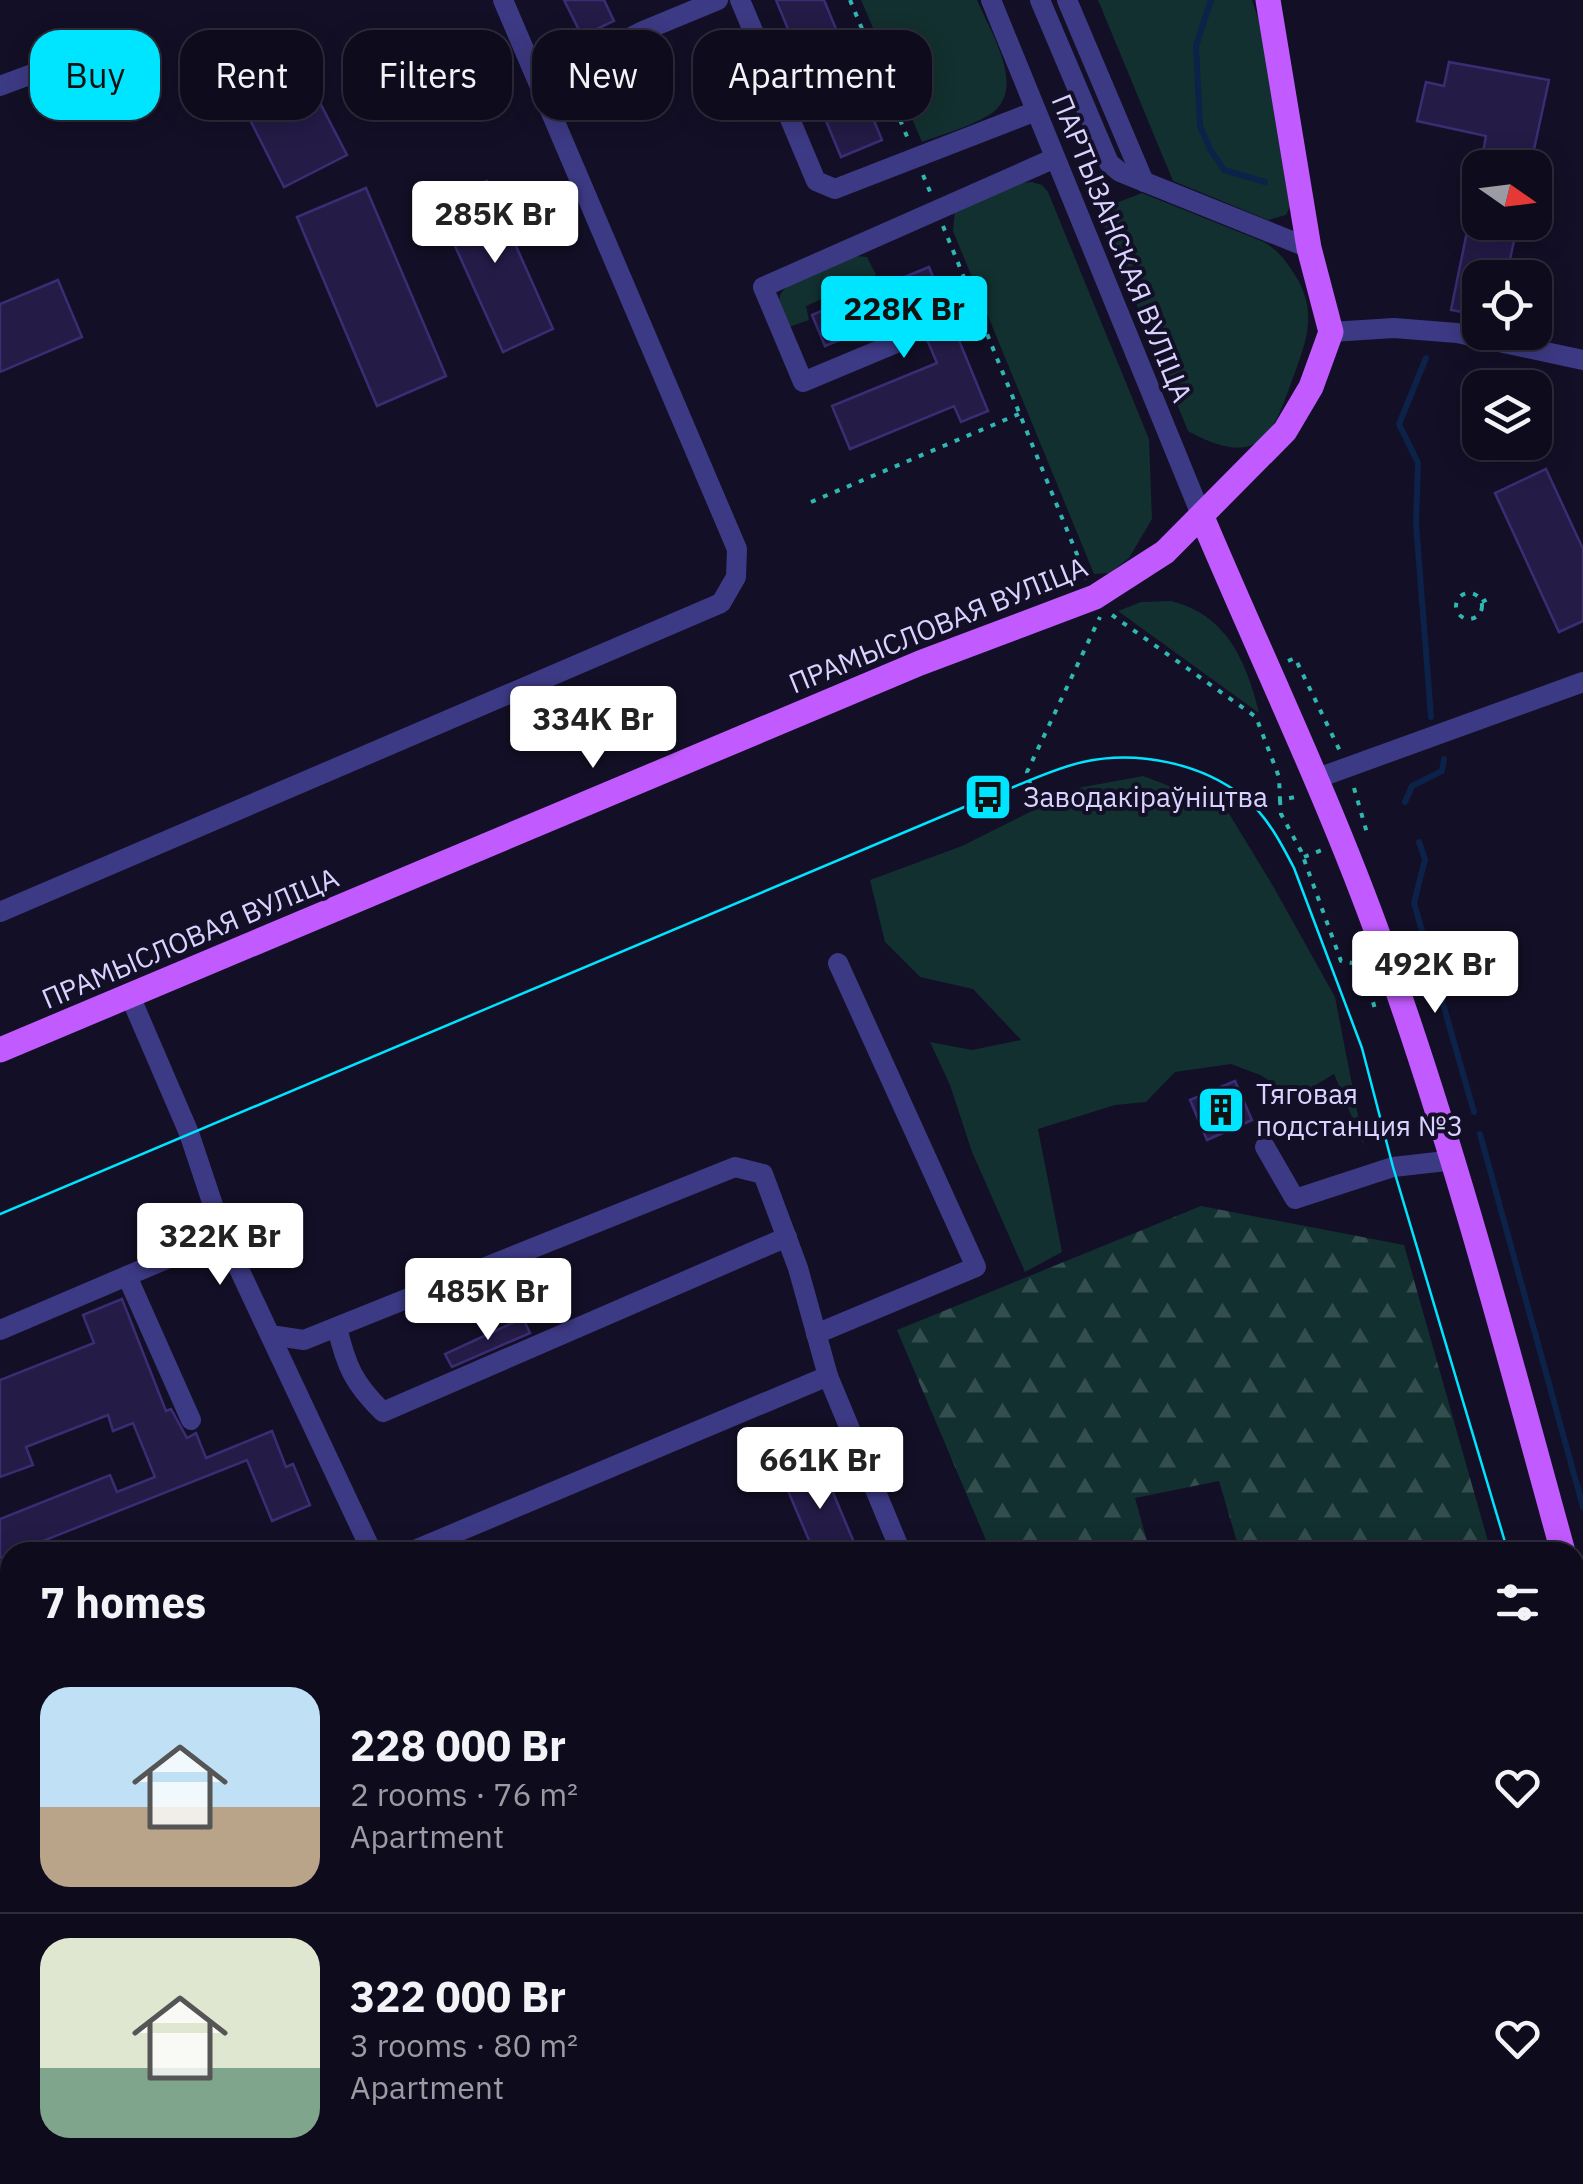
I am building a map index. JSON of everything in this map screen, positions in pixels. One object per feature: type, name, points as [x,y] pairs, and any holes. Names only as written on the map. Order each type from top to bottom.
[{"type":"main road","points":[[1268,0],[1309,248],[1331,332]]},
{"type":"main road","name":"ПРАМЫСЛОВАЯ ВУЛІЦА","points":[[0,1050],[920,663],[1094,596],[1166,552],[1285,431],[1311,387],[1331,332]]},
{"type":"main road","points":[[1202,517],[1343,841],[1382,946],[1455,1160],[1560,1542]]},
{"type":"street","points":[[0,912],[722,603],[736,577],[737,549],[503,0]]},
{"type":"street","points":[[651,30],[718,0]]},
{"type":"street","points":[[740,0],[816,181],[835,189],[1036,111]]},
{"type":"street","name":"ПАРТЫЗАНСКАЯ ВУЛІЦА","points":[[992,0],[1202,517]]},
{"type":"street","points":[[1040,0],[1109,163],[1120,172],[1309,248]]},
{"type":"street","points":[[1067,0],[1144,182]]},
{"type":"street","points":[[0,86],[30,75]]},
{"type":"street","points":[[901,341],[802,382],[763,286],[1055,158]]},
{"type":"street","points":[[1331,332],[1394,328],[1457,333],[1583,360]]},
{"type":"street","points":[[1315,779],[1583,682]]},
{"type":"street","points":[[816,1334],[976,1267],[838,964]]},
{"type":"street","points":[[130,996],[189,1133],[223,1235],[367,1542]]},
{"type":"street","points":[[1265,1147],[1295,1200],[1393,1167],[1455,1160]]},
{"type":"street","points":[[270,1335],[304,1340],[735,1167],[764,1174],[828,1376],[896,1542]]},
{"type":"street","points":[[0,1330],[223,1235]]},
{"type":"street","points":[[337,1327],[346,1366],[362,1392],[382,1412],[787,1238]]},
{"type":"street","points":[[126,1276],[191,1420]]},
{"type":"street","points":[[434,1542],[828,1376]]},
{"type":"path","points":[[850,0],[1094,596]]},
{"type":"path","points":[[812,502],[1019,414]]},
{"type":"path","points":[[1465,594],[1475,594],[1482,602],[1481,612],[1473,618],[1463,618],[1456,610],[1457,600],[1465,594]]},
{"type":"path","points":[[1482,602],[1492,597]]},
{"type":"path","points":[[1034,798],[1027,772],[1104,609],[1256,717],[1279,777],[1281,814],[1301,851],[1341,961],[1363,965],[1375,1009]]},
{"type":"path","points":[[1280,800],[1298,798],[1315,779]]},
{"type":"green space","points":[[861,0],[977,0],[1003,60],[1006,91],[1001,104],[973,123],[922,142],[913,120],[932,120],[932,30],[874,30]]},
{"type":"green space","points":[[1098,0],[1252,0],[1260,24],[1290,207],[1286,215],[1268,220],[1173,181]]},
{"type":"green space","points":[[1032,182],[1048,192],[1149,439],[1152,519],[1129,558],[1110,573],[1094,574],[953,231],[955,210]]},
{"type":"green space","points":[[1142,193],[1264,242],[1282,257],[1300,284],[1308,313],[1301,355],[1275,422],[1252,445],[1224,446],[1188,431],[1098,210]]},
{"type":"green space","points":[[856,256],[867,257],[876,275],[806,306],[809,320],[789,327],[778,311],[780,295],[788,284]]},
{"type":"green space","points":[[1171,601],[1207,617],[1231,643],[1248,676],[1259,713],[1118,611],[1141,602]]},
{"type":"green space","points":[[1143,776],[1225,807],[1273,886],[1335,997],[1364,1146],[1334,1074],[1296,1097],[1260,1075],[1231,1064],[1175,1072],[1146,1102],[1115,1105],[1038,1129],[1062,1252],[1025,1272],[972,1152],[950,1085],[930,1042],[972,1050],[1021,1040],[973,989],[920,977],[885,942],[870,880],[962,846],[1078,788]]},
{"type":"green space","points":[[1201,1206],[1404,1245],[1488,1542],[1237,1542],[1219,1481],[1135,1498],[1147,1542],[987,1542],[897,1330]]},
{"type":"building","points":[[564,0],[604,0],[614,21],[595,30],[579,30]]},
{"type":"building","points":[[776,0],[824,0],[836,30],[788,30]]},
{"type":"building","points":[[1449,62],[1549,80],[1534,150],[1483,150],[1486,136],[1417,121],[1426,82],[1444,86]]},
{"type":"building","points":[[323,109],[347,155],[284,187],[250,120],[323,120]]},
{"type":"building","points":[[826,120],[874,120],[882,140],[841,157]]},
{"type":"building","points":[[487,181],[553,329],[503,352],[436,204]]},
{"type":"building","points":[[366,188],[446,376],[377,406],[297,217]]},
{"type":"building","points":[[1465,240],[1514,240],[1510,260],[1462,260],[1462,312],[1451,310]]},
{"type":"building","points":[[929,267],[988,411],[961,422],[954,406],[850,449],[832,406],[937,363],[914,309],[825,346],[812,315]]},
{"type":"building","points":[[58,280],[82,337],[0,372],[0,304]]},
{"type":"building","points":[[1546,469],[1583,549],[1583,621],[1559,632],[1495,493]]},
{"type":"building","name":"Тяговая подстанция №3","points":[[1235,1081],[1252,1120],[1207,1140],[1190,1100]]},
{"type":"building","points":[[122,1299],[166,1411],[171,1409],[187,1438],[196,1433],[206,1458],[272,1431],[286,1467],[293,1464],[310,1505],[272,1521],[247,1460],[40,1542],[0,1542],[0,1519],[110,1475],[117,1492],[155,1477],[133,1423],[113,1431],[108,1415],[26,1447],[33,1465],[0,1477],[0,1380],[94,1343],[83,1315]]},
{"type":"building","points":[[523,1318],[530,1333],[452,1367],[445,1354]]},
{"type":"building","points":[[821,1464],[854,1542],[810,1542],[783,1479]]},
{"type":"waterway","points":[[1211,0],[1196,46],[1200,126],[1224,170],[1265,182]]},
{"type":"waterway","points":[[1426,358],[1399,424],[1418,463],[1416,523],[1431,717]]},
{"type":"waterway","points":[[1405,802],[1412,786],[1442,771],[1444,759]]},
{"type":"waterway","points":[[1419,842],[1425,859],[1414,903],[1474,1112]]},
{"type":"waterway","points":[[1480,1134],[1583,1507]]},
{"type":"tram line","points":[[0,1214],[1047,773],[1104,759],[1168,762],[1209,776],[1245,798],[1267,821],[1294,868],[1362,1048],[1393,1167],[1505,1542]]},
{"type":"place","name":"Заводакіраўніцтва","points":[[988,797]]},
{"type":"place","name":"Тяговая подстанция №3","points":[[1221,1110]]}]
